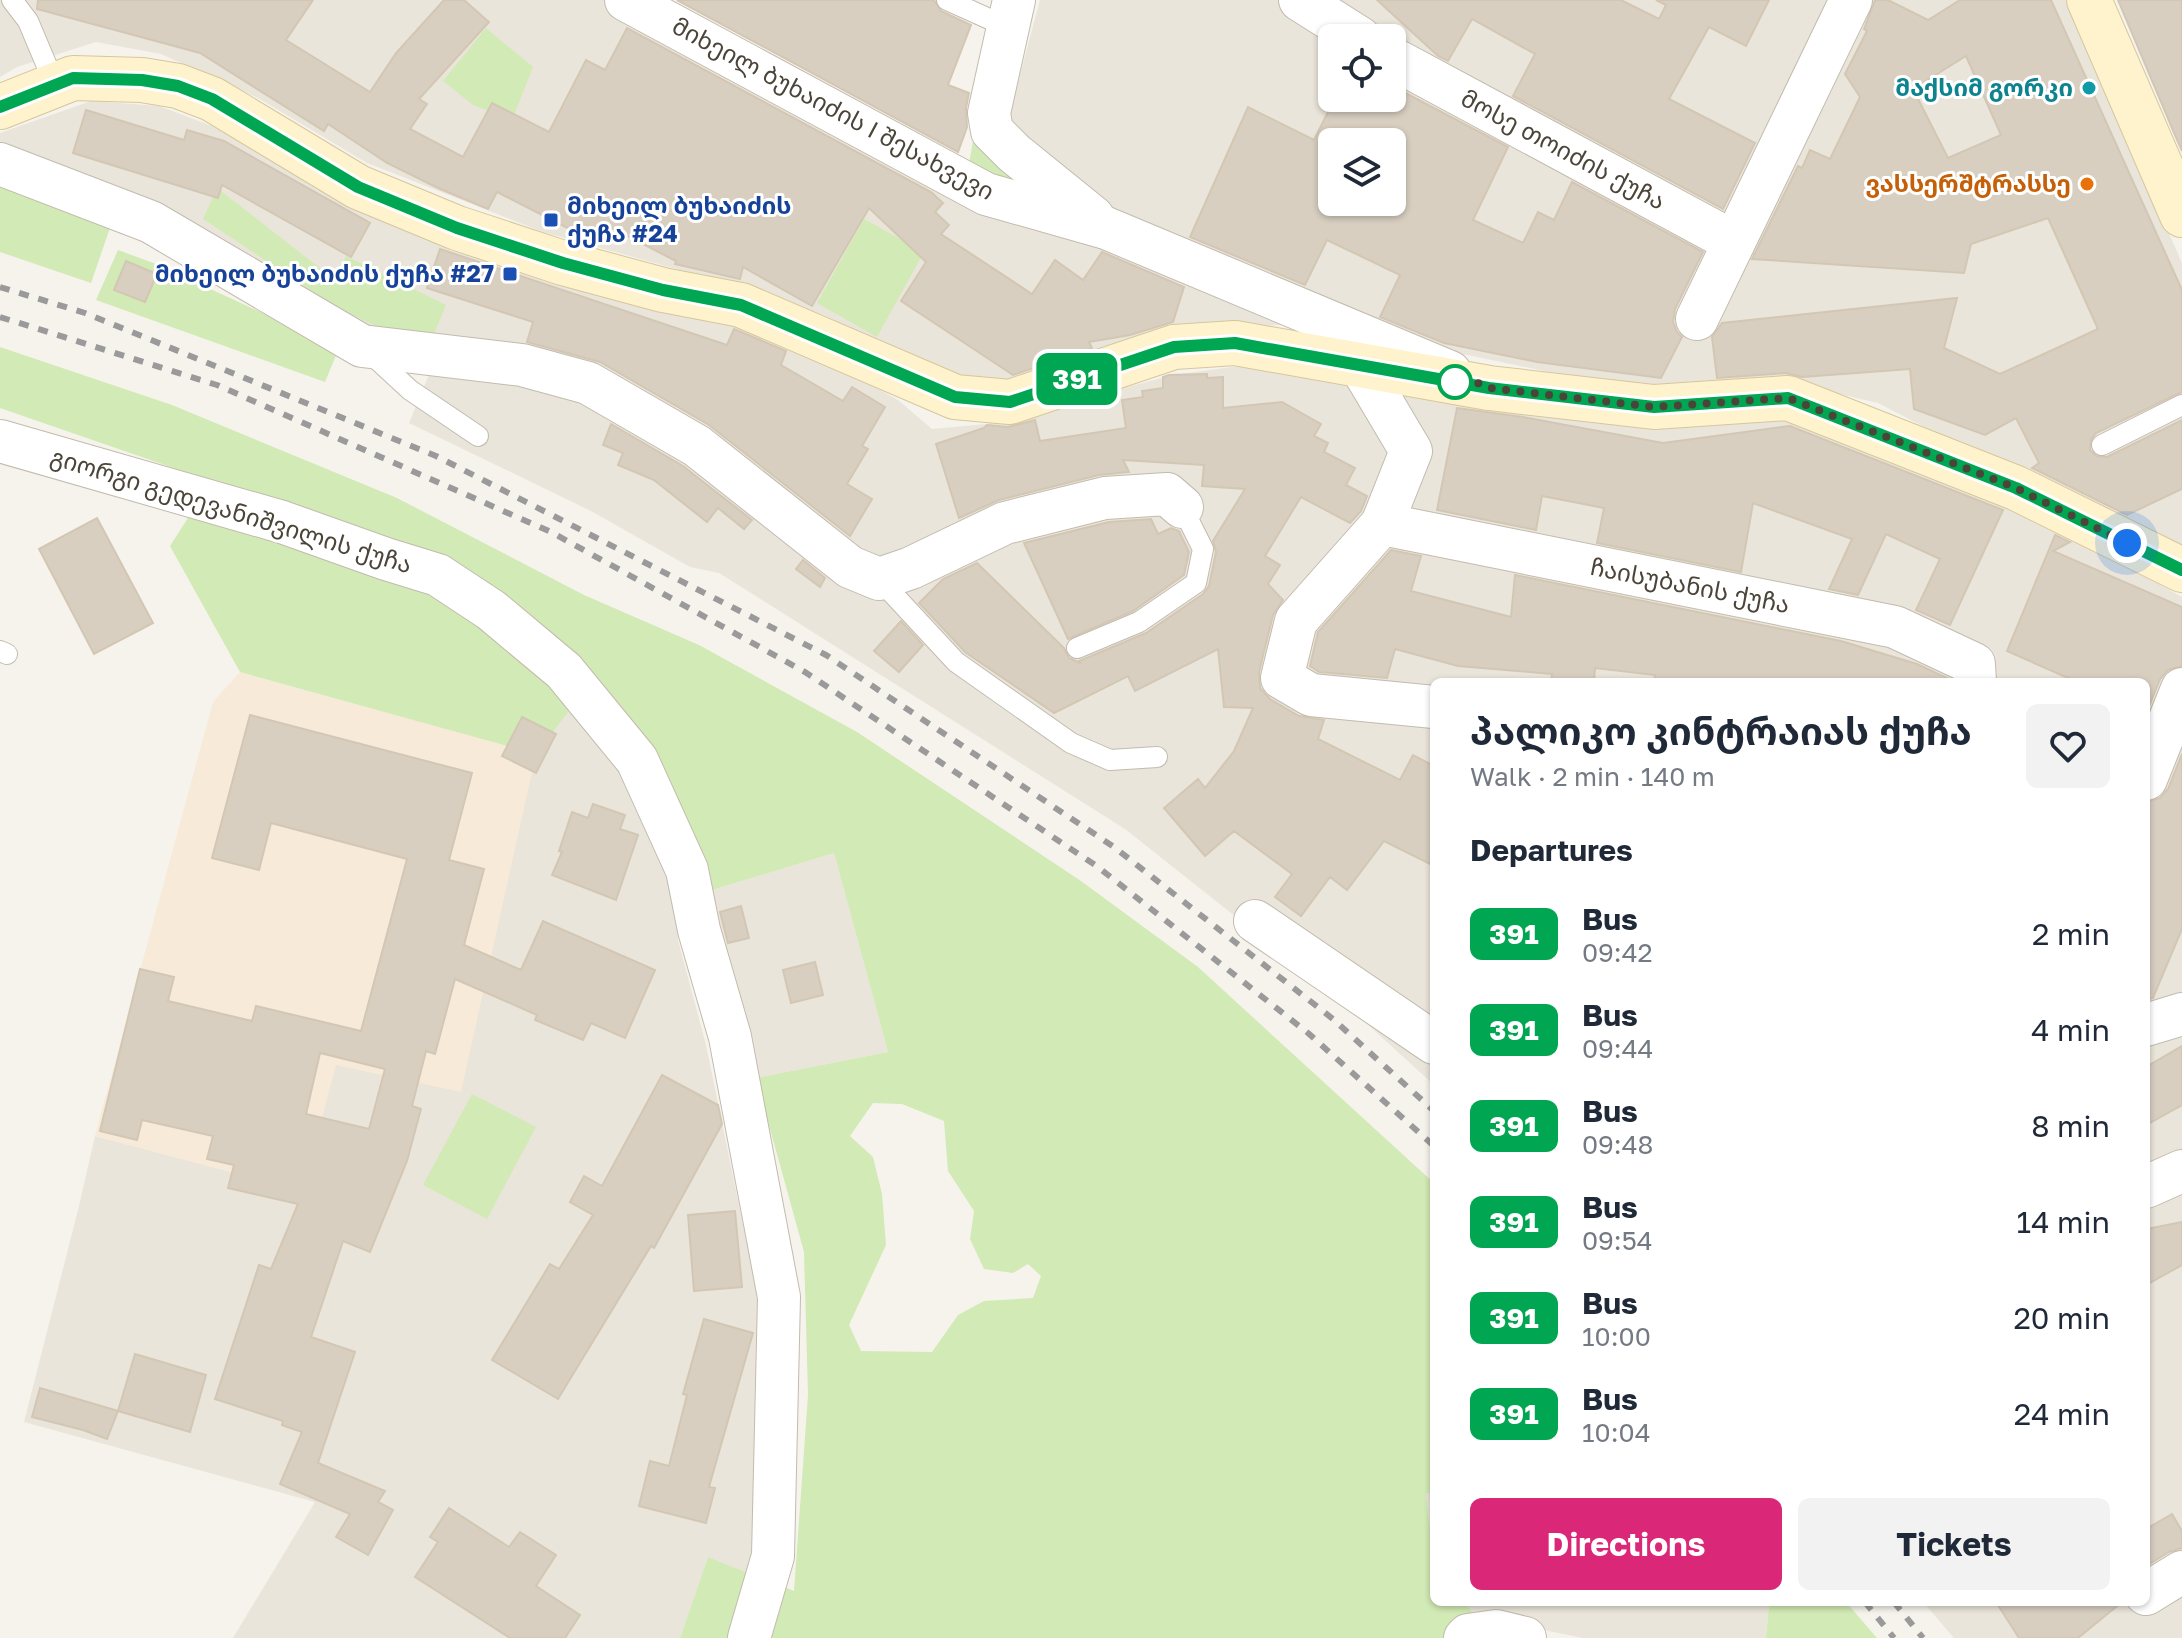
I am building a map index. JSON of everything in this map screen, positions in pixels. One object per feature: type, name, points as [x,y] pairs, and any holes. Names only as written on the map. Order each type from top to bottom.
[{"type":"street","name":"მიხეილ ბუხაიძის I შესახვევი","points":[[626,0],[986,194],[1106,228],[1489,388]]},
{"type":"street","points":[[1300,0],[1338,24]]},
{"type":"street","points":[[1697,319],[1851,0]]},
{"type":"street","points":[[2089,0],[2182,215]]},
{"type":"street","points":[[1010,13],[989,113],[992,131],[1014,153],[1106,228]]},
{"type":"street","name":"მოსე თოიძის ქუჩა","points":[[1406,66],[1734,242]]},
{"type":"street","points":[[0,107],[73,78],[142,80],[178,86],[212,99],[358,187],[457,228],[563,263],[663,290],[741,305],[955,397],[1010,402],[1174,347],[1235,343],[1489,388],[1654,407],[1788,398],[2016,488],[2182,570]]},
{"type":"street","points":[[0,164],[151,222],[362,346],[522,365],[588,383],[697,446],[850,567],[879,579],[911,568],[1005,523],[1105,498],[1167,494],[1182,507]]},
{"type":"street","points":[[1360,365],[1411,451],[1382,524],[1296,621],[1282,678],[1311,695],[1430,707]]},
{"type":"street","name":"გიორგი გედევანიშვილის ქუჩა","points":[[0,441],[282,522],[438,575],[491,610],[564,671],[637,760],[687,870],[699,930],[730,1037],[779,1297],[773,1556],[749,1638]]},
{"type":"street","name":"ჩაისუბანის ქუჩა","points":[[1382,524],[1895,627],[1974,664],[1975,678]]},
{"type":"street","points":[[2150,769],[2182,689]]},
{"type":"street","points":[[1255,921],[1430,1040]]},
{"type":"street","points":[[2150,1024],[2182,1014]]},
{"type":"street","points":[[2150,1185],[2182,1171]]},
{"type":"street","points":[[2150,1592],[2182,1572]]},
{"type":"street","points":[[1465,1638],[1496,1631],[1525,1638]]},
{"type":"lane","points":[[12,0],[28,21],[55,85]]},
{"type":"lane","points":[[947,0],[1010,13]]},
{"type":"lane","points":[[362,346],[410,390],[478,436]]},
{"type":"lane","points":[[2102,445],[2182,405]]},
{"type":"lane","points":[[1077,648],[1139,622],[1196,583],[1203,549],[1182,507]]},
{"type":"lane","points":[[879,579],[956,662],[1071,743],[1110,760],[1157,757]]},
{"type":"shaded area","points":[[0,0],[612,0],[1297,323],[1201,333],[1002,390],[959,384],[824,315],[720,281],[543,232],[367,163],[258,98],[161,54],[96,42],[17,67],[0,77]]},
{"type":"shaded area","points":[[1040,0],[2066,0],[2182,263],[2182,561],[1878,403],[1788,382],[1650,393],[1434,348],[1155,245],[1005,131]]},
{"type":"shaded area","points":[[91,101],[159,106],[212,126],[347,203],[452,251],[786,337],[898,400],[932,429],[987,424],[1173,375],[1247,365],[1792,413],[1969,477],[2182,597],[2182,1638],[1954,1638],[1926,1606],[2150,1606],[2150,678],[1430,678],[1430,1081],[1341,1000],[1125,829],[719,573],[690,567],[591,511],[409,423],[438,353],[326,315],[0,153],[0,133]]},
{"type":"shaded area","points":[[240,672],[536,754],[461,1092],[336,1065],[303,1191],[95,1136],[213,702]]},
{"type":"shaded area","points":[[576,702],[624,765],[675,869],[678,940],[706,1045],[758,1297],[756,1510],[750,1574],[708,1557],[680,1638],[233,1638],[315,1502],[24,1422],[95,1136],[303,1191],[335,1064],[510,865],[536,754]]},
{"type":"shaded area","points":[[834,853],[888,1052],[756,1078],[706,892]]},
{"type":"shaded area","points":[[1430,1493],[1430,1528],[1426,1494]]},
{"type":"shaded area","points":[[1468,1606],[1769,1606],[1766,1638],[1583,1638],[1475,1616]]},
{"type":"green space","points":[[486,28],[533,67],[512,120],[473,105],[443,81]]},
{"type":"green space","points":[[977,117],[1069,212],[968,170]]},
{"type":"green space","points":[[0,181],[113,219],[91,283],[0,252]]},
{"type":"green space","points":[[217,188],[334,279],[346,256],[446,305],[432,339],[378,327],[332,305],[203,219]]},
{"type":"green space","points":[[864,219],[924,252],[877,337],[817,303]]},
{"type":"green space","points":[[118,250],[156,264],[339,348],[325,382],[96,300]]},
{"type":"green space","points":[[0,347],[172,405],[397,498],[584,595],[699,645],[857,732],[1081,881],[1198,967],[1430,1179],[1430,1493],[1426,1494],[1430,1528],[1430,1606],[1468,1606],[1475,1616],[1455,1638],[680,1638],[708,1557],[794,1591],[808,1395],[804,1252],[756,1078],[888,1052],[834,853],[706,892],[625,728],[417,552],[0,408]],"holes":[[[873,1103],[902,1104],[944,1121],[948,1171],[974,1211],[970,1239],[984,1269],[1013,1273],[1028,1264],[1041,1276],[1033,1298],[984,1301],[958,1315],[932,1352],[861,1351],[849,1325],[886,1245],[882,1194],[873,1157],[850,1136]]]},
{"type":"green space","points":[[195,507],[448,592],[576,702],[536,754],[240,672],[170,546]]},
{"type":"green space","points":[[472,1094],[536,1127],[487,1219],[423,1185]]},
{"type":"green space","points":[[1769,1606],[1849,1606],[1877,1638],[1766,1638]]},
{"type":"building","points":[[38,0],[313,0],[286,40],[370,92],[396,53],[444,0],[464,0],[489,22],[419,99],[427,104],[410,129],[463,157],[492,103],[549,132],[586,60],[605,70],[627,28],[931,192],[943,203],[935,212],[949,225],[941,234],[1032,294],[1055,260],[1083,280],[1102,252],[1184,287],[1173,322],[1130,335],[1089,342],[1092,348],[1013,375],[901,301],[926,262],[869,208],[812,306],[743,267],[740,279],[675,264],[676,261],[600,222],[591,240],[497,192],[488,209],[387,163],[328,124],[324,131],[200,53],[37,9]]},
{"type":"building","points":[[677,0],[934,0],[941,11],[971,25],[948,85],[969,93],[967,127],[958,152]]},
{"type":"building","points":[[1377,0],[1621,0],[1659,19],[1666,5],[1656,0],[1769,0],[1746,46],[1709,27],[1669,99],[1755,143],[1723,209],[1513,96],[1535,54],[1472,19],[1448,61],[1438,56]]},
{"type":"building","points":[[1875,0],[1888,0],[1928,20],[1960,0],[2051,0],[2182,290],[2182,392],[2096,433],[2091,439],[2090,450],[2096,456],[2107,457],[2182,420],[2182,489],[2127,515],[2032,468],[2039,463],[2016,418],[1985,435],[1914,409],[1910,369],[1802,377],[1786,373],[1717,378],[1712,337],[1722,323],[1957,298],[1944,348],[2000,374],[2098,329],[2048,218],[1971,244],[1964,273],[1752,259],[1798,166],[1802,168],[1810,150],[1830,159],[1860,97],[1845,74],[1867,31],[1864,29]],"holes":[[[1966,56],[2001,135],[1948,158],[1913,89]]]},
{"type":"building","points":[[2118,0],[2182,0],[2182,151],[2175,135]]},
{"type":"building","points":[[1406,93],[1508,147],[1473,220],[1523,243],[1538,212],[1554,220],[1572,182],[1703,252],[1675,309],[1673,322],[1682,337],[1661,378],[1537,362],[1444,343],[1380,317],[1400,275],[1327,240],[1305,285],[1190,237],[1248,107],[1314,140],[1318,132],[1318,216],[1406,216],[1406,128],[1320,128],[1328,112],[1406,112]]},
{"type":"building","points":[[86,110],[184,140],[187,130],[224,141],[370,223],[351,257],[222,185],[218,198],[73,153]]},
{"type":"building","points":[[440,249],[727,345],[734,329],[786,351],[781,365],[843,401],[852,387],[885,407],[862,446],[868,449],[847,484],[872,499],[850,536],[709,425],[600,362],[527,342],[533,322],[427,288]]},
{"type":"building","points":[[126,261],[157,274],[145,302],[114,290]]},
{"type":"building","points":[[1207,374],[1207,378],[1223,377],[1223,408],[1282,402],[1321,424],[1314,436],[1328,443],[1324,452],[1355,468],[1346,485],[1367,496],[1361,511],[1350,523],[1301,497],[1265,556],[1280,565],[1268,584],[1283,600],[1273,615],[1259,672],[1260,688],[1270,699],[1299,716],[1324,720],[1318,739],[1400,780],[1413,755],[1430,764],[1430,864],[1384,841],[1347,890],[1330,877],[1301,916],[1275,897],[1292,874],[1234,831],[1205,856],[1164,808],[1198,779],[1205,788],[1234,751],[1253,708],[1224,707],[1218,649],[1135,691],[1128,676],[1054,713],[965,652],[919,603],[943,579],[977,563],[1064,648],[1069,658],[1080,663],[1146,633],[1203,594],[1209,586],[1216,552],[1213,541],[1245,489],[1202,486],[1204,465],[1123,460],[1129,472],[1099,475],[999,500],[959,518],[936,444],[987,425],[1008,427],[1035,420],[1040,441],[1126,428],[1122,400],[1143,397],[1142,391],[1163,388],[1163,377]]},
{"type":"building","points":[[1457,408],[1663,443],[1790,426],[2003,510],[1950,625],[1916,610],[1940,559],[1886,534],[1858,595],[1829,589],[1852,539],[1753,503],[1741,572],[1597,543],[1604,508],[1542,496],[1536,530],[1437,510]]},
{"type":"building","points":[[611,424],[683,466],[752,520],[744,529],[718,508],[707,522],[654,480],[618,465],[623,453],[603,445]]},
{"type":"building","points":[[97,518],[153,623],[94,654],[39,549]]},
{"type":"building","points":[[1151,519],[1158,534],[1171,528],[1179,531],[1189,552],[1184,575],[1133,611],[1068,639],[1024,543],[1109,522]]},
{"type":"building","points":[[2055,535],[2070,542],[2053,551],[2182,607],[2182,666],[2168,670],[2160,679],[2150,704],[2150,678],[2068,678],[2007,651]]},
{"type":"building","points":[[1391,550],[1421,556],[1411,591],[1511,617],[1515,575],[1841,641],[1917,664],[1947,678],[1655,678],[1655,675],[1595,668],[1594,678],[1552,678],[1552,674],[1458,666],[1395,649],[1387,678],[1319,672],[1310,666],[1318,632]]},
{"type":"building","points":[[803,560],[825,578],[820,587],[796,569]]},
{"type":"building","points":[[901,621],[923,645],[899,672],[874,651]]},
{"type":"building","points":[[250,715],[472,773],[449,860],[484,869],[464,945],[521,970],[543,921],[655,970],[625,1038],[591,1023],[583,1040],[535,1020],[537,1015],[455,979],[435,1054],[426,1051],[412,1106],[421,1109],[407,1161],[370,1252],[343,1241],[311,1337],[355,1352],[318,1463],[385,1491],[378,1502],[393,1510],[368,1555],[336,1537],[350,1514],[280,1484],[302,1432],[282,1425],[283,1421],[215,1399],[259,1265],[271,1269],[298,1204],[228,1188],[234,1165],[207,1159],[213,1136],[142,1120],[137,1140],[100,1131],[140,969],[174,977],[168,1001],[252,1021],[256,1006],[361,1031],[407,859],[271,823],[259,870],[212,858]],"holes":[[[320,1053],[385,1069],[369,1129],[306,1114]]]},
{"type":"building","points":[[522,717],[556,734],[536,773],[502,756]]},
{"type":"building","points":[[2182,754],[2182,929],[2150,999],[2150,801],[2160,798],[2168,789]]},
{"type":"building","points":[[593,804],[625,815],[620,829],[638,835],[616,900],[552,875],[562,852],[559,851],[572,812],[588,818]]},
{"type":"building","points":[[741,906],[749,938],[728,943],[720,912]]},
{"type":"building","points":[[815,962],[823,995],[791,1003],[783,970]]},
{"type":"building","points":[[2182,1046],[2182,1105],[2150,1123],[2150,1065]]},
{"type":"building","points":[[662,1075],[718,1105],[722,1124],[654,1248],[651,1246],[558,1399],[492,1360],[550,1264],[559,1269],[593,1215],[570,1202],[584,1176],[602,1186]]},
{"type":"building","points":[[735,1211],[742,1287],[694,1291],[688,1215]]},
{"type":"building","points":[[2182,1222],[2182,1265],[2150,1283],[2150,1228]]},
{"type":"building","points":[[704,1319],[753,1333],[709,1487],[715,1488],[706,1523],[639,1506],[650,1461],[669,1466],[687,1395],[683,1394]]},
{"type":"building","points":[[135,1354],[206,1375],[190,1432],[118,1411]]},
{"type":"building","points":[[40,1388],[118,1411],[107,1439],[32,1417]]},
{"type":"building","points":[[449,1508],[509,1547],[520,1532],[556,1555],[536,1586],[580,1615],[565,1638],[510,1638],[415,1577],[438,1542],[430,1537]]},
{"type":"building","points":[[2172,1514],[2182,1531],[2182,1548],[2150,1564],[2150,1527]]},
{"type":"building","points":[[1999,1606],[2117,1606],[2078,1638],[2019,1638]]},
{"type":"railway","points":[[0,287],[85,313],[436,456],[826,655],[1114,847],[1333,1019],[1430,1107]]},
{"type":"railway","points":[[0,317],[217,385],[551,532],[805,672],[1098,867],[1308,1033],[1430,1142]]},
{"type":"railway","points":[[1868,1606],[1894,1638]]},
{"type":"railway","points":[[1897,1606],[1923,1638]]},
{"type":"bus line","name":"391","points":[[0,107],[73,78],[142,80],[178,86],[212,99],[358,187],[457,228],[563,263],[663,290],[741,305],[955,397],[1010,402],[1174,347],[1235,343],[1489,388],[1654,407],[1788,398],[2016,488],[2182,570]]},
{"type":"place","name":"მაქსიმ გორკი","points":[[2089,88]]},
{"type":"place","name":"ვასსერშტრასსე","points":[[2087,184]]},
{"type":"place","name":"მიხეილ ბუხაიძის ქუჩა #24","points":[[551,220]]},
{"type":"place","name":"მიხეილ ბუხაიძის ქუჩა #27","points":[[510,274]]},
{"type":"route","points":[[1455,382],[1460,375],[1489,388],[1654,407],[1788,398],[2016,488],[2127,543]]}]
